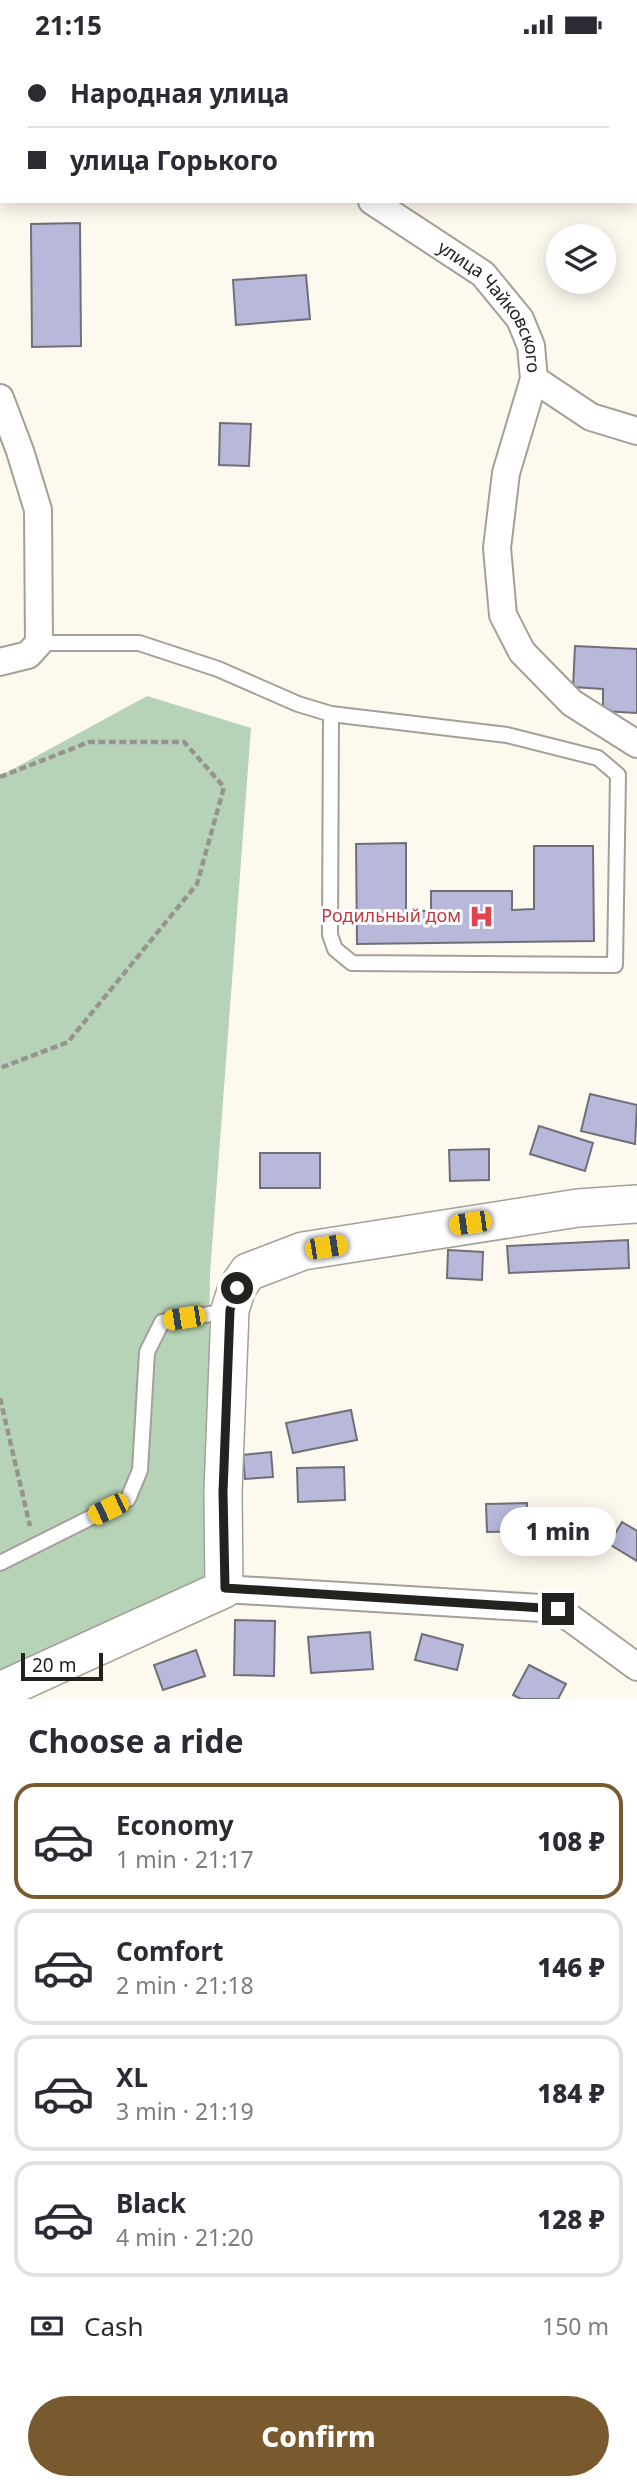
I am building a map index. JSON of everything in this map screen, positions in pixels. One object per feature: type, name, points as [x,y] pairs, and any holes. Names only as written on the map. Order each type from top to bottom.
[{"type":"street","name":"улица Чайковского","points":[[375,203],[483,274],[520,319],[531,346],[534,379],[591,417],[637,431]]},
{"type":"street","points":[[534,379],[506,473],[497,548],[503,615],[522,652],[572,703],[637,744]]},
{"type":"street","points":[[0,398],[38,510],[39,643],[28,655],[0,662]]},
{"type":"street","points":[[225,1588],[223,1492],[230,1310],[237,1288],[248,1272],[303,1251],[578,1208],[637,1204]]},
{"type":"street","points":[[0,1691],[225,1588],[558,1609],[637,1667]]},
{"type":"lane","points":[[39,643],[139,643],[218,669],[298,704],[331,714],[507,735],[598,758],[618,775],[615,965],[352,963],[335,949],[330,935],[331,714]]},
{"type":"lane","points":[[0,1563],[128,1499],[140,1470],[147,1352],[162,1322],[230,1310]]},
{"type":"path","points":[[0,777],[89,742],[184,742],[224,787],[197,884],[68,1042],[0,1067]]},
{"type":"path","points":[[0,1398],[35,1545]]},
{"type":"green space","points":[[147,696],[251,728],[210,1274],[206,1577],[0,1676],[0,776]]},
{"type":"building","points":[[80,223],[81,346],[32,347],[31,224]]},
{"type":"building","points":[[306,275],[310,319],[236,325],[233,280]]},
{"type":"building","points":[[220,423],[251,424],[249,466],[219,465]]},
{"type":"building","points":[[575,646],[637,649],[637,713],[603,711],[603,689],[573,687]]},
{"type":"building","points":[[406,843],[406,911],[431,911],[431,891],[512,891],[512,910],[534,909],[534,846],[593,846],[594,941],[357,944],[356,844]]},
{"type":"building","points":[[590,1094],[637,1105],[635,1144],[581,1131]]},
{"type":"building","points":[[539,1126],[593,1143],[585,1171],[530,1154]]},
{"type":"building","points":[[489,1149],[489,1180],[450,1181],[449,1150]]},
{"type":"building","points":[[260,1153],[320,1153],[320,1188],[260,1188]]},
{"type":"building","points":[[628,1240],[629,1268],[509,1273],[507,1246]]},
{"type":"building","points":[[448,1250],[483,1252],[482,1280],[447,1278]]},
{"type":"building","points":[[351,1410],[357,1440],[293,1453],[286,1423]]},
{"type":"building","points":[[271,1452],[273,1477],[245,1479],[243,1455]]},
{"type":"building","points":[[344,1467],[345,1500],[298,1502],[297,1468]]},
{"type":"building","points":[[527,1503],[528,1531],[487,1532],[486,1504]]},
{"type":"building","points":[[622,1522],[637,1531],[637,1561],[609,1544]]},
{"type":"building","points":[[235,1620],[275,1621],[274,1676],[234,1675]]},
{"type":"building","points":[[370,1632],[373,1669],[311,1673],[308,1637]]},
{"type":"building","points":[[422,1634],[463,1645],[457,1670],[415,1660]]},
{"type":"building","points":[[196,1650],[205,1676],[163,1690],[154,1665]]},
{"type":"building","points":[[529,1665],[566,1684],[558,1699],[521,1699],[513,1695]]},
{"type":"place","name":"Родильный дом","points":[[481,916]]},
{"type":"route","points":[[237,1288],[230,1310],[223,1492],[225,1588],[558,1609]]}]
